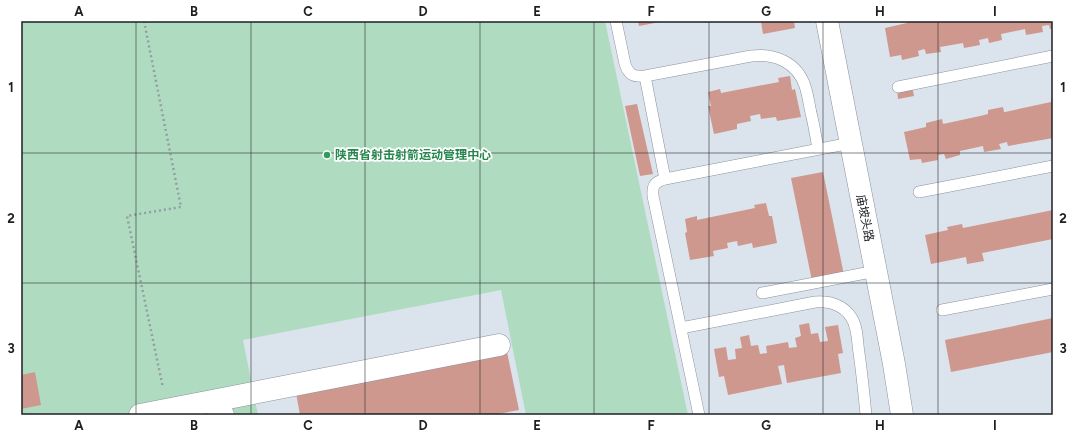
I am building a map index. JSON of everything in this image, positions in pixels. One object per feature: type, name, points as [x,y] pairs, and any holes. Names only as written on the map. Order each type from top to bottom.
[{"type":"street","name":"庙坡头路","points":[[827,21],[894,364],[902,415]]},
{"type":"street","points":[[140,415],[168,410],[215,408],[499,345]]},
{"type":"lane","points":[[616,21],[625,64],[632,74],[638,76],[645,76],[750,56],[765,55],[778,58],[787,63],[794,69],[805,84],[818,149]]},
{"type":"lane","points":[[898,86],[1053,56]]},
{"type":"lane","points":[[645,76],[665,179]]},
{"type":"lane","points":[[699,415],[653,196],[652,190],[654,185],[658,181],[665,179],[851,143]]},
{"type":"lane","points":[[919,192],[1053,166]]},
{"type":"lane","points":[[762,293],[876,271]]},
{"type":"lane","points":[[942,310],[1053,289]]},
{"type":"lane","points":[[681,328],[815,302],[829,302],[836,304],[847,312],[854,324],[863,382],[866,415]]},
{"type":"path","points":[[144,21],[181,207],[127,216],[168,410]]},
{"type":"green space","name":"陕西省射击射箭运动管理中心","points":[[21,21],[605,21],[688,415],[526,415],[501,290],[243,340],[258,415],[21,415]]},
{"type":"building","points":[[638,21],[660,21],[660,22],[639,26]]},
{"type":"building","points":[[761,21],[794,21],[795,28],[763,34]]},
{"type":"building","points":[[906,21],[1053,21],[1053,29],[1050,29],[1049,25],[1042,26],[1043,32],[1026,35],[1025,29],[1001,34],[1002,40],[989,43],[988,38],[979,40],[980,45],[964,48],[963,43],[940,47],[941,52],[926,54],[924,49],[918,51],[919,56],[902,60],[901,55],[890,57],[885,28],[907,23]]},
{"type":"building","points":[[790,76],[792,90],[795,89],[801,117],[777,121],[776,117],[761,119],[760,114],[750,116],[751,121],[737,124],[737,129],[714,134],[708,106],[711,106],[708,92],[720,89],[721,93],[779,82],[778,78]]},
{"type":"building","points":[[912,86],[914,96],[898,99],[897,89]]},
{"type":"building","points":[[1053,97],[1053,138],[1008,146],[1007,142],[999,144],[1001,149],[984,152],[983,146],[960,151],[960,155],[946,159],[944,154],[938,155],[938,160],[922,163],[921,159],[910,160],[904,132],[926,127],[926,123],[942,119],[943,124],[988,114],[988,110],[1003,107],[1005,112],[1051,102],[1051,98]]},
{"type":"building","points":[[637,104],[653,174],[640,176],[625,106]]},
{"type":"building","points":[[823,172],[844,275],[812,281],[791,178]]},
{"type":"building","points":[[766,203],[769,216],[772,216],[777,243],[753,248],[752,243],[738,246],[737,241],[727,243],[728,248],[713,251],[714,256],[690,260],[685,233],[687,232],[685,219],[697,216],[697,220],[755,208],[754,205]]},
{"type":"building","points":[[1053,210],[1053,239],[982,253],[984,261],[967,264],[966,257],[931,264],[925,235],[948,230],[947,227],[962,224],[963,228]]},
{"type":"building","points":[[1053,318],[1053,352],[951,372],[945,340]]},
{"type":"building","points":[[809,323],[811,334],[818,333],[820,342],[828,341],[825,327],[838,325],[843,353],[838,354],[841,373],[787,383],[784,365],[778,366],[782,384],[728,395],[724,376],[719,377],[714,349],[726,347],[728,360],[736,359],[735,349],[742,348],[740,337],[749,335],[751,346],[758,345],[760,354],[767,353],[766,346],[788,342],[789,348],[797,347],[795,338],[801,336],[799,325]]},
{"type":"building","points":[[507,352],[519,410],[492,415],[300,415],[296,393]]},
{"type":"building","points":[[35,372],[41,405],[21,409],[21,375]]},
{"type":"place","name":"陕西省射击射箭运动管理中心","points":[[327,155]]}]
